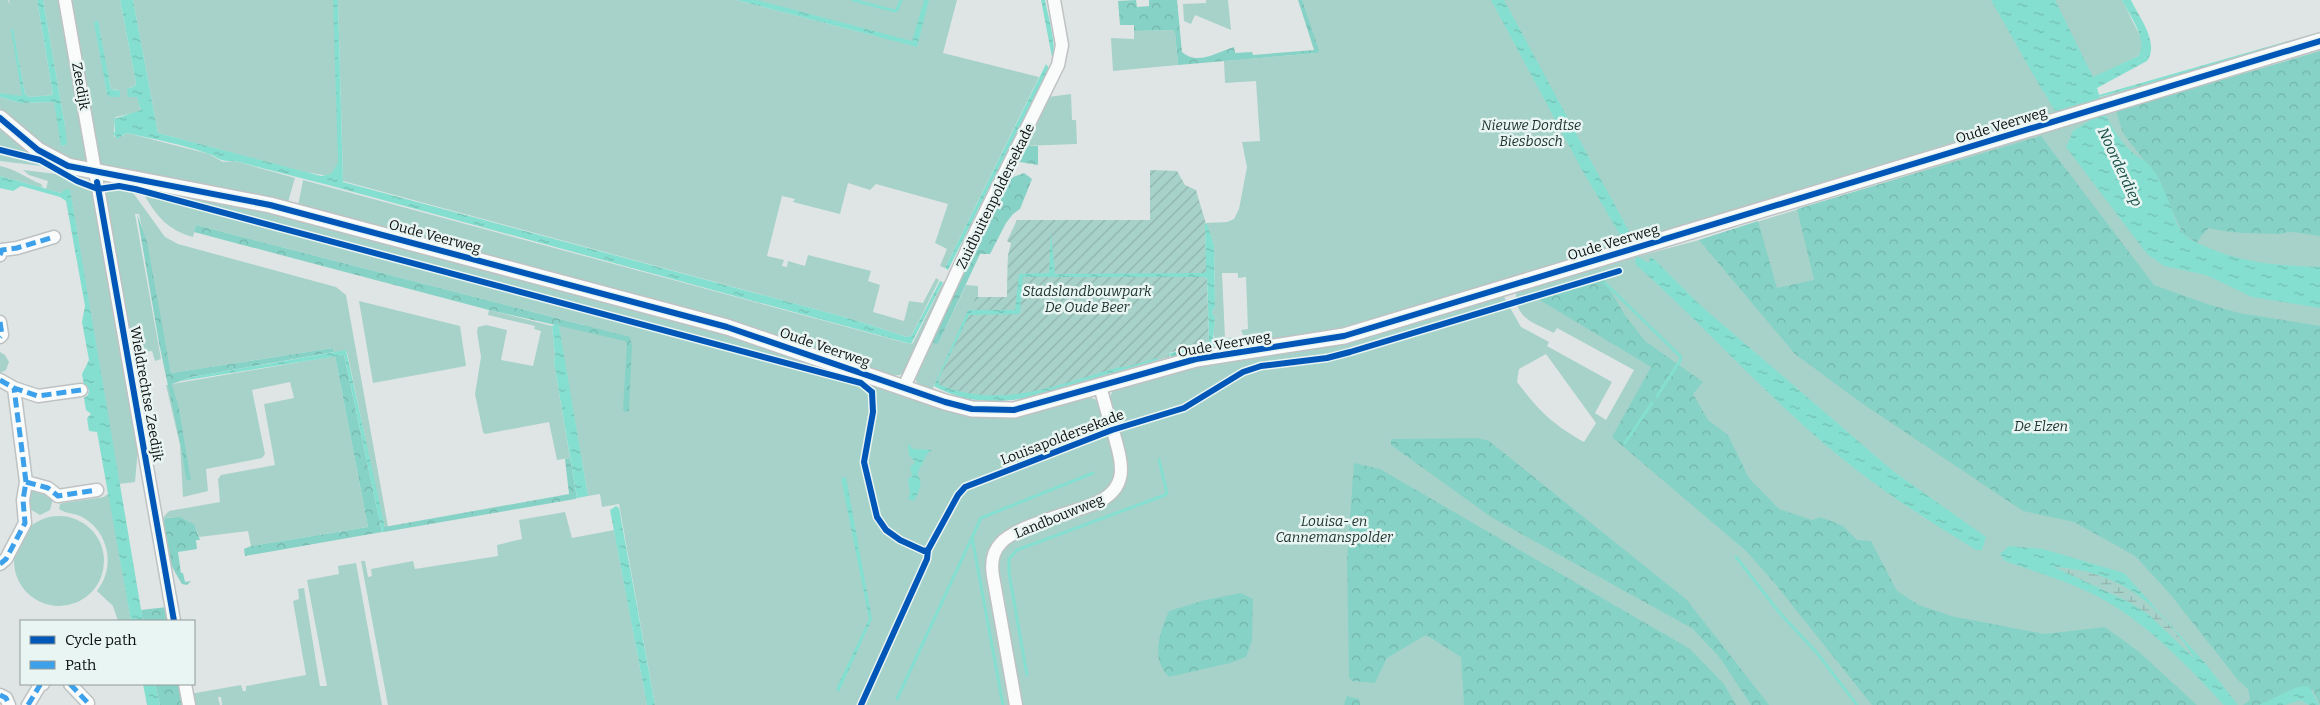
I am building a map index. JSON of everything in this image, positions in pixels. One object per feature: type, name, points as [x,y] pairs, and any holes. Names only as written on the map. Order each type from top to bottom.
[{"type":"street","name":"Zeedijk","points":[[65,0],[96,172]]},
{"type":"street","name":"Zuidbuitenpoldersekade","points":[[904,387],[974,235],[1058,66],[1062,45],[1054,0]]},
{"type":"street","name":"Oude Veerweg","points":[[0,118],[51,159],[68,166],[270,205],[708,322],[961,407],[999,411],[1032,406],[1196,359],[1344,336],[2320,41]]},
{"type":"street","name":"Wieldrechtse Zeedijk","points":[[96,172],[174,620]]},
{"type":"street","points":[[0,254],[2,250],[54,238]]},
{"type":"street","points":[[0,322],[2,334],[0,336]]},
{"type":"street","points":[[0,380],[14,388],[38,396],[81,390]]},
{"type":"street","name":"Landbouwweg","points":[[1016,705],[993,576],[993,558],[997,548],[1007,537],[1094,504],[1107,498],[1116,488],[1121,477],[1121,462],[1100,386]]},
{"type":"street","points":[[0,564],[6,559],[25,523],[23,500],[26,482],[14,388]]},
{"type":"street","points":[[26,482],[48,488],[58,496],[97,490]]},
{"type":"street","points":[[28,705],[40,685]]},
{"type":"street","points":[[71,685],[88,703]]},
{"type":"street","points":[[185,685],[188,705]]},
{"type":"street","points":[[0,695],[6,698],[9,705]]},
{"type":"green space","points":[[0,0],[8,0],[10,5],[9,0],[37,0],[53,95],[29,97],[25,94],[13,29],[24,98],[0,93]]},
{"type":"green space","points":[[43,0],[62,0],[88,158],[81,163],[61,158],[0,112],[0,97],[20,103],[54,102],[64,146],[65,126]]},
{"type":"green space","points":[[69,0],[120,0],[136,83],[135,86],[129,88],[129,97],[138,97],[141,111],[116,117],[114,120],[114,137],[123,136],[127,133],[209,154],[223,162],[235,161],[295,178],[288,202],[105,167],[100,163]],"holes":[[[97,20],[111,89],[119,90],[107,94],[95,23]]]},
{"type":"green space","points":[[133,0],[335,0],[340,178],[305,172],[158,133]]},
{"type":"green space","points":[[338,0],[736,0],[902,43],[742,0],[957,0],[943,53],[1039,77],[945,268],[940,266],[947,249],[935,243],[948,204],[876,184],[870,190],[848,183],[840,214],[793,202],[795,199],[782,196],[767,256],[784,260],[782,266],[787,267],[788,261],[805,266],[808,255],[871,271],[868,281],[880,285],[873,312],[904,321],[909,301],[923,303],[936,278],[939,280],[912,335],[907,337],[848,318],[343,181]]},
{"type":"green space","points":[[1136,0],[1137,7],[1149,6],[1149,0],[1177,0],[1182,52],[1194,58],[1201,58],[1234,47],[1235,53],[1252,52],[1253,55],[1314,50],[1298,0],[1302,0],[1319,50],[1318,53],[1178,65],[1175,33],[1173,30],[1134,31],[1134,25],[1120,25],[1118,1]]},
{"type":"green space","points":[[1206,0],[1228,0],[1231,30],[1195,15],[1191,24],[1184,21],[1183,4],[1206,3]]},
{"type":"green space","name":"Nieuwe Dordtse Biesbosch","points":[[1301,0],[2122,0],[2142,40],[2143,47],[2138,56],[2093,78],[2100,97],[2320,33],[2320,36],[2085,108],[1845,176],[1624,246],[1339,331],[1247,344],[1218,342],[1215,340],[1213,333],[1215,318],[1212,312],[1215,307],[1214,245],[1206,223],[1227,222],[1234,219],[1239,209],[1247,167],[1242,142],[1260,141],[1256,81],[1225,83],[1224,61],[1318,53]],"holes":[[[1222,273],[1238,273],[1238,278],[1246,277],[1248,329],[1241,330],[1244,337],[1225,338]]]},
{"type":"green space","points":[[1173,30],[1175,33],[1178,65],[1113,71],[1111,38],[1134,39],[1134,31]]},
{"type":"green space","points":[[2320,51],[2320,705],[655,705],[619,504],[602,507],[600,494],[588,496],[559,330],[559,326],[584,325],[196,225],[193,237],[177,231],[164,221],[153,209],[144,194],[858,384],[868,392],[872,388],[860,381],[142,188],[249,206],[729,333],[960,413],[1086,396],[1097,400],[1110,396],[1115,388],[1193,364],[1500,294],[1504,297],[1521,327],[1549,342],[1547,346],[1612,382],[1595,413],[1606,420],[1634,370],[1557,328],[1554,333],[1535,324],[1520,311],[1516,299],[1519,288],[1699,240],[2089,119]],"holes":[[[1546,354],[1596,423],[1584,442],[1554,423],[1517,382],[1519,369]]]},
{"type":"green space","points":[[2320,51],[2320,236],[2293,232],[2279,234],[2235,232],[2209,228],[2197,243],[2183,234],[2158,179],[2123,133],[2116,111]]},
{"type":"green space","points":[[1071,94],[1072,120],[1076,120],[1077,144],[1022,146],[1048,97]]},
{"type":"green space","points":[[0,124],[38,157],[0,147]]},
{"type":"green space","name":"De Elzen","points":[[2041,136],[2154,285],[2239,313],[2320,326],[2320,705],[2313,690],[2297,688],[2259,705],[2243,705],[2250,700],[2248,689],[2238,680],[2170,594],[2135,556],[2074,522],[2023,511],[1860,402],[1795,354],[1699,240],[1758,221],[1777,288],[1814,280],[1797,209]]},
{"type":"green space","points":[[1022,146],[1038,146],[1038,165],[1020,162],[1018,159]]},
{"type":"green space","points":[[0,154],[40,165],[41,166],[0,161]]},
{"type":"green space","points":[[0,166],[11,169],[41,184],[43,188],[0,176]]},
{"type":"green space","points":[[23,170],[56,174],[96,192],[138,448],[135,482],[119,484],[70,190],[61,193],[46,189],[48,181],[29,175]]},
{"type":"green space","name":"Stadslandbouwpark De Oude Beer","points":[[1150,170],[1177,171],[1185,185],[1196,190],[1206,224],[1209,341],[1169,353],[1169,357],[1024,398],[1011,400],[979,399],[935,386],[976,297],[1007,297],[1008,255],[1012,244],[1007,241],[1017,220],[1150,220]]},
{"type":"green space","points":[[1024,173],[1032,179],[1020,209],[1006,223],[990,254],[980,254],[939,342],[937,344],[929,341],[1008,179]]},
{"type":"green space","points":[[303,180],[912,344],[943,282],[946,287],[906,371],[900,375],[889,376],[298,206]]},
{"type":"green space","points":[[118,187],[131,190],[165,237],[178,244],[336,287],[346,295],[388,527],[384,527],[347,352],[334,352],[333,348],[171,373],[139,214],[135,214],[161,359],[155,361],[152,351],[143,352],[145,364],[133,368],[103,191]]},
{"type":"green space","points":[[137,214],[147,242],[171,373],[333,348],[334,352],[192,377],[172,384],[179,409],[191,481],[186,479],[159,343]]},
{"type":"green space","points":[[1017,221],[1016,308],[934,385],[931,394],[918,384],[915,378],[929,341],[939,342],[966,285],[978,286],[978,298],[1007,298],[1008,255]]},
{"type":"green space","points":[[196,225],[630,337],[632,346],[629,411],[625,412],[623,409],[627,343],[625,341],[489,310],[194,232]]},
{"type":"green space","points":[[1604,279],[1624,314],[1645,341],[1703,382],[1693,394],[1708,420],[1728,435],[1749,478],[1779,509],[1812,520],[1821,517],[1843,526],[1857,540],[1871,541],[1897,591],[1919,605],[1951,616],[2045,634],[2105,627],[2138,651],[2197,705],[1872,705],[1772,580],[1746,551],[1612,437],[1651,367],[1538,299]]},
{"type":"green space","points":[[359,301],[460,326],[466,366],[373,383]]},
{"type":"green space","points":[[489,310],[552,326],[554,363],[570,458],[557,460],[549,422],[485,434],[483,432],[475,394],[481,357],[478,327],[486,325],[507,330],[501,360],[533,366],[541,331],[534,329],[535,326],[488,315]]},
{"type":"green space","points":[[0,352],[5,355],[9,362],[6,370],[0,373]]},
{"type":"green space","points":[[344,355],[382,532],[245,556],[244,549],[251,546],[368,527],[335,356]]},
{"type":"green space","points":[[335,356],[368,527],[251,546],[248,531],[199,537],[191,523],[187,521],[177,518],[166,518],[162,523],[160,521],[169,511],[220,502],[218,479],[221,475],[275,465],[264,404],[294,398],[290,382],[252,390],[265,454],[262,458],[206,469],[208,491],[183,497],[180,445],[166,385],[169,385],[171,393],[188,481],[172,384]]},
{"type":"green space","points":[[1478,438],[1489,441],[1687,600],[1769,705],[1751,705],[1720,658],[1693,629],[1491,517],[1391,445],[1391,439]]},
{"type":"green space","points":[[570,458],[577,498],[575,499],[384,532],[384,527],[569,494],[565,459]]},
{"type":"green space","points":[[1354,463],[1380,469],[1690,649],[1724,684],[1736,705],[1464,705],[1461,657],[1426,635],[1387,658],[1375,683],[1352,681],[1349,677],[1347,560]]},
{"type":"green space","points":[[38,489],[53,499],[50,510],[40,515],[28,508],[30,492]]},
{"type":"green space","points":[[109,493],[131,620],[118,620],[113,606],[97,591],[103,582],[108,562],[107,552],[100,533],[84,518],[59,509],[60,504],[63,503],[104,497]]},
{"type":"green space","points":[[565,512],[572,538],[614,530],[647,705],[388,705],[361,561],[365,561],[368,577],[372,576],[371,569],[413,561],[415,569],[498,556],[497,545],[522,539],[519,520]]},
{"type":"green space","points":[[59,516],[68,517],[84,524],[96,536],[103,552],[103,570],[96,586],[84,598],[68,605],[59,606],[50,605],[34,598],[22,586],[15,570],[14,561],[15,552],[22,536],[34,524],[50,517]]},
{"type":"green space","points":[[180,517],[194,524],[200,540],[196,540],[197,549],[178,552],[181,573],[183,573],[185,582],[191,581],[187,585],[182,584],[174,570],[165,551],[161,532],[162,524],[166,518]]},
{"type":"green space","points":[[356,563],[382,705],[222,705],[221,697],[218,697],[220,705],[192,705],[190,694],[241,685],[243,691],[246,691],[246,686],[306,675],[293,601],[299,599],[298,589],[304,588],[320,686],[327,686],[307,580],[339,574],[338,566]]},
{"type":"green space","points":[[2052,567],[2078,570],[2101,576],[2120,584],[2137,595],[2168,624],[2198,662],[2149,615],[2129,602]]},
{"type":"green space","points":[[1241,593],[1253,599],[1252,641],[1246,657],[1230,663],[1169,677],[1163,670],[1160,662],[1158,645],[1169,611],[1205,600]]},
{"type":"green space","points":[[167,607],[170,620],[143,620],[141,610]]},
{"type":"green space","points":[[155,685],[181,685],[185,705],[160,705]]},
{"type":"green space","points":[[1347,696],[1359,699],[1360,705],[1344,705]]},
{"type":"water","points":[[37,0],[43,0],[65,126],[67,144],[61,146],[54,102],[20,103],[0,97],[0,93],[22,96],[11,30],[13,28],[25,94],[29,97],[53,95]]},
{"type":"water","points":[[120,0],[133,0],[158,133],[321,176],[331,174],[338,163],[333,0],[338,0],[343,182],[848,318],[907,337],[912,335],[940,281],[943,282],[911,344],[328,185],[235,161],[222,160],[177,144],[127,133],[117,139],[113,133],[115,132],[114,119],[141,110],[137,97],[128,97],[127,89],[135,86],[136,83]]},
{"type":"water","points":[[736,0],[757,0],[912,41],[924,0],[929,0],[917,47]]},
{"type":"water","points":[[1041,0],[1045,0],[1052,30],[1054,52],[1052,57]]},
{"type":"water","points":[[1491,0],[1504,0],[1631,235],[1631,243],[1609,248],[1609,245],[1623,240],[1581,168]]},
{"type":"water","name":"Noorderdiep","points":[[1991,0],[2055,0],[2093,77],[2138,56],[2141,50],[2140,35],[2122,0],[2131,0],[2150,38],[2150,54],[2147,61],[2097,88],[2099,95],[2320,32],[2187,73],[2099,97],[2116,134],[2132,152],[2148,164],[2159,178],[2176,221],[2185,235],[2204,246],[2233,257],[2275,264],[2320,267],[2320,308],[2252,297],[2206,275],[2164,266],[2147,254],[2066,147],[2073,131],[2089,121],[2083,103],[2056,111],[2054,109]]},
{"type":"water","points":[[96,20],[98,21],[111,89],[120,91],[120,97],[110,97],[107,94],[94,23]]},
{"type":"water","points":[[1046,64],[1049,68],[948,270],[945,268]]},
{"type":"water","points":[[0,176],[61,193],[64,190],[70,189],[143,620],[131,620],[97,432],[89,431],[87,418],[91,414],[86,410],[84,398],[88,395],[89,390],[84,387],[82,374],[89,360],[82,322],[85,306],[66,201],[60,197],[21,186],[13,191],[0,188]]},
{"type":"water","points":[[1205,224],[1207,224],[1214,245],[1215,307],[1212,312],[1215,318],[1213,337],[1216,341],[1228,342],[1229,345],[1210,347],[1171,357],[1168,354],[1209,341],[1207,278],[1205,277],[1023,277],[1020,314],[969,315],[938,380],[940,385],[963,392],[1008,395],[1053,387],[1120,367],[1157,358],[1158,360],[1013,400],[978,400],[956,395],[934,386],[968,310],[1015,310],[1019,274],[1049,273],[1051,232],[1055,274],[1204,273],[1206,272]]},
{"type":"water","points":[[1636,256],[1649,263],[1650,257],[1654,259],[1700,305],[1893,471],[1986,537],[1982,550],[1976,550],[1903,503],[1867,478],[1807,429],[1635,264]]},
{"type":"water","points":[[557,324],[559,326],[588,496],[577,498],[554,363],[552,326]]},
{"type":"water","points":[[346,350],[384,523],[384,532],[382,532],[344,355],[181,381],[192,377]]},
{"type":"water","points":[[908,443],[913,449],[932,450],[927,454],[917,474],[920,484],[914,501],[908,499],[910,492],[908,479],[912,476],[910,467],[915,462],[909,455]]},
{"type":"water","points":[[846,477],[872,619],[839,692],[836,689],[869,619],[841,478]]},
{"type":"water","points":[[616,506],[619,508],[655,705],[647,705],[610,510]]},
{"type":"water","points":[[2009,546],[2043,549],[2124,573],[2205,663],[2238,705],[2224,705],[2158,639],[2114,606],[2075,586],[2005,561],[2000,554]],"holes":[[[2054,567],[2099,575],[2119,583],[2136,594],[2153,607],[2168,623],[2195,659],[2149,615],[2129,602]]]},
{"type":"water","points":[[143,685],[155,685],[160,705],[147,705]]},
{"type":"water","points":[[2309,686],[2319,705],[2309,705],[2300,700],[2285,705],[2259,705],[2297,687]]},
{"type":"waterway","points":[[853,0],[895,11],[901,0]]},
{"type":"waterway","points":[[1605,283],[1681,357],[1657,396]]},
{"type":"waterway","points":[[1625,443],[1652,403]]},
{"type":"waterway","points":[[1027,675],[1009,573],[1009,559],[1017,550],[1165,495],[1167,493],[1159,460]]},
{"type":"waterway","points":[[897,699],[981,518],[1093,473]]},
{"type":"waterway","points":[[972,537],[1003,705]]},
{"type":"waterway","points":[[1736,557],[1779,612],[1817,653],[1857,705]]},
{"type":"marked path","points":[[0,255],[2,250],[17,248],[54,237]]},
{"type":"marked path","points":[[0,322],[2,335],[0,337]]},
{"type":"marked path","points":[[0,380],[14,388],[38,396],[81,390]]},
{"type":"marked path","points":[[0,564],[6,559],[25,523],[23,500],[26,482],[14,388]]},
{"type":"marked path","points":[[26,482],[48,488],[58,496],[97,490]]},
{"type":"marked path","points":[[28,705],[40,685]]},
{"type":"marked path","points":[[71,685],[88,703]]},
{"type":"marked path","points":[[0,695],[6,698],[9,705]]},
{"type":"cycle path","points":[[0,118],[38,150],[68,166],[270,205],[727,327],[945,402],[972,409],[1014,410],[1196,359],[1344,336],[2320,41]]},
{"type":"cycle path","points":[[0,150],[40,160],[77,181],[98,189],[119,186],[135,189],[861,383],[872,392]]},
{"type":"cycle path","points":[[97,182],[174,620]]},
{"type":"cycle path","name":"Louisapoldersekade","points":[[872,392],[873,412],[864,462],[877,517],[886,530],[900,540],[924,551],[928,550],[958,495],[965,487],[1112,430],[1184,408],[1243,372],[1261,366],[1327,358],[1350,352],[1619,271]]},
{"type":"cycle path","points":[[861,705],[927,559],[928,550]]},
{"type":"park label","name":"Louisa- en Cannemanspolder","points":[[1334,530]]}]
